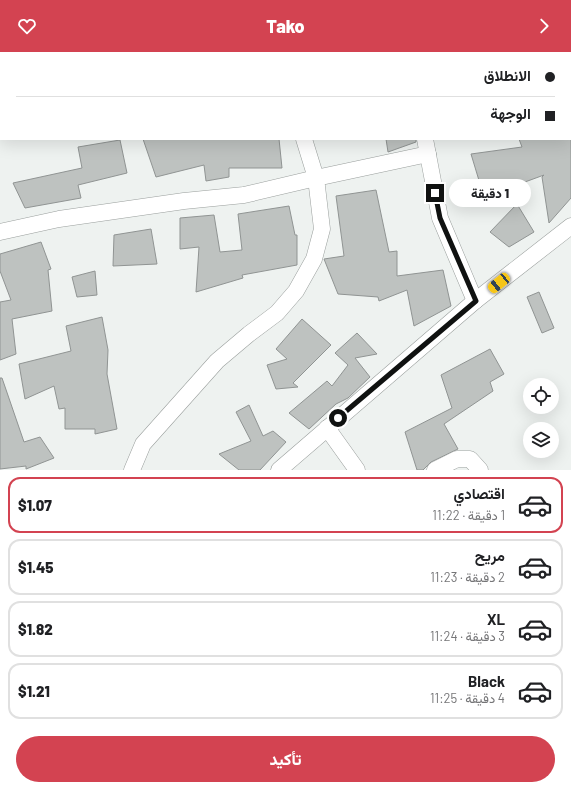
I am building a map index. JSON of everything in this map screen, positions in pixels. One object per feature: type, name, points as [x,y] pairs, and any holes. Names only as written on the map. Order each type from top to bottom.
[{"type":"street","points":[[132,470],[142,444],[218,361],[248,334],[277,313],[296,291],[314,259],[322,229],[316,178],[304,140]]},
{"type":"street","points":[[0,232],[59,219],[184,201],[244,195],[316,178],[427,146],[440,218],[476,301]]},
{"type":"street","points":[[279,470],[476,301],[571,226]]},
{"type":"street","points":[[327,428],[357,470]]},
{"type":"street","points":[[435,470],[457,459],[470,459],[480,470]]},
{"type":"building","points":[[120,140],[127,173],[78,185],[81,198],[25,208],[13,183],[82,168],[78,147]]},
{"type":"building","points":[[143,140],[279,140],[282,168],[229,168],[229,177],[206,181],[204,165],[156,177]]},
{"type":"building","points":[[386,140],[416,140],[416,142],[388,152]]},
{"type":"building","points":[[519,140],[571,140],[571,198],[549,223],[542,177],[544,175],[484,197],[471,154],[522,147]]},
{"type":"building","points":[[376,190],[389,252],[397,251],[397,276],[443,270],[451,306],[414,326],[407,290],[379,301],[378,297],[338,294],[324,259],[344,256],[336,196]]},
{"type":"building","points":[[517,204],[534,232],[509,247],[490,232]]},
{"type":"building","points":[[289,206],[295,235],[297,235],[297,265],[242,275],[243,278],[196,292],[199,247],[180,249],[180,218],[214,215],[220,252],[242,250],[238,214]]},
{"type":"building","points":[[151,229],[157,264],[113,266],[114,235]]},
{"type":"building","points":[[41,242],[51,269],[48,270],[52,311],[12,319],[16,354],[0,360],[0,302],[11,300],[0,271],[0,254]]},
{"type":"building","points":[[95,271],[97,295],[77,297],[72,277]]},
{"type":"building","points":[[539,292],[554,328],[542,333],[527,297]]},
{"type":"building","points":[[102,317],[108,350],[107,374],[117,429],[95,434],[95,429],[65,429],[65,408],[59,409],[54,386],[25,399],[19,364],[71,351],[66,326]]},
{"type":"building","points":[[302,319],[331,345],[293,383],[298,387],[276,389],[267,365],[287,359],[276,349]]},
{"type":"building","points":[[357,333],[377,354],[355,358],[370,377],[348,398],[336,404],[309,429],[289,413],[327,381],[332,386],[348,365],[335,353]]},
{"type":"building","points":[[490,349],[504,374],[490,382],[493,391],[444,424],[458,449],[431,462],[423,470],[417,470],[405,432],[452,408],[441,375]]},
{"type":"building","points":[[0,378],[2,378],[24,442],[40,437],[54,458],[26,469],[26,466],[0,469]]},
{"type":"building","points":[[249,405],[263,436],[273,431],[286,442],[260,470],[239,470],[219,454],[251,441],[236,412]]},
{"type":"route","points":[[338,418],[476,301],[440,218],[435,193]]}]
